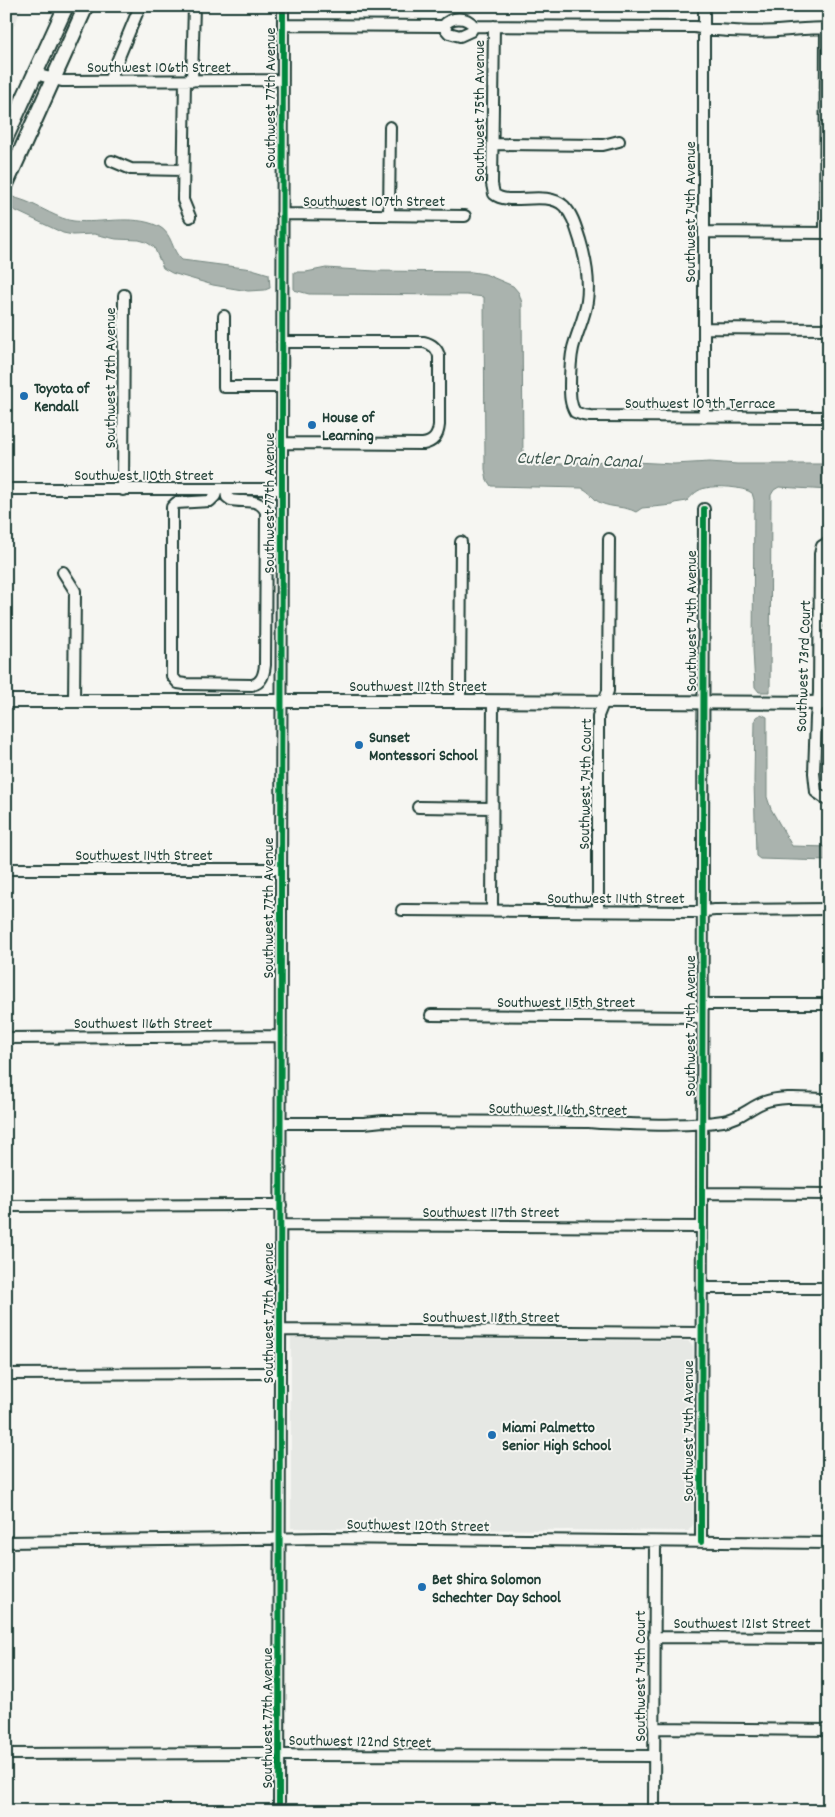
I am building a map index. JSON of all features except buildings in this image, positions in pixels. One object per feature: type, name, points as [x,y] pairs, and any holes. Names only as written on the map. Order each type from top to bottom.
[{"type":"highway","points":[[6,137],[66,6]]},
{"type":"highway","points":[[6,184],[86,6]]},
{"type":"main road","name":"Southwest 112th Street","points":[[6,701],[460,700],[823,703]]},
{"type":"street","points":[[109,80],[140,6]]},
{"type":"street","points":[[190,217],[183,200],[183,170],[194,6]]},
{"type":"street","name":"Southwest 77th Avenue","points":[[279,1811],[283,6]]},
{"type":"street","name":"Southwest 74th Avenue","points":[[704,6],[704,417]]},
{"type":"street","points":[[283,25],[443,26],[448,21],[461,18],[466,19],[474,26],[783,30],[827,28],[827,233],[704,232]]},
{"type":"street","points":[[443,26],[448,33],[460,36],[471,31],[474,26]]},
{"type":"street","name":"Southwest 75th Avenue","points":[[494,26],[492,184],[496,196],[559,202],[573,219],[585,259],[588,277],[587,301],[573,347],[571,361],[570,398],[573,409]]},
{"type":"street","name":"Southwest 106th Street","points":[[35,74],[53,80],[283,80]]},
{"type":"street","points":[[390,127],[390,215]]},
{"type":"street","points":[[493,144],[603,145],[619,142]]},
{"type":"street","points":[[112,161],[131,169],[183,170]]},
{"type":"street","name":"Southwest 107th Street","points":[[282,214],[465,216]]},
{"type":"street","name":"Southwest 78th Avenue","points":[[123,490],[124,295]]},
{"type":"street","points":[[224,316],[224,387],[282,387]]},
{"type":"street","points":[[704,328],[829,329]]},
{"type":"street","points":[[282,342],[424,342],[436,349],[439,359],[439,425],[438,433],[434,439],[423,444],[282,443]]},
{"type":"street","name":"Southwest 109th Terrace","points":[[573,409],[578,414],[590,416],[829,418]]},
{"type":"street","name":"Southwest 110th Street","points":[[6,490],[282,489]]},
{"type":"street","points":[[190,502],[193,490]]},
{"type":"street","points":[[222,490],[233,501],[258,503],[266,512],[265,665],[262,678],[257,684],[185,684],[178,682],[172,676],[172,509],[176,503],[210,501],[222,490]]},
{"type":"street","name":"Southwest 74th Avenue","points":[[701,1542],[704,509]]},
{"type":"street","name":"Southwest 74th Court","points":[[598,911],[598,716],[608,691],[610,539]]},
{"type":"street","points":[[460,700],[461,542]]},
{"type":"street","name":"Southwest 73rd Court","points":[[827,543],[822,546],[820,554],[823,703],[816,717],[814,773],[816,792],[829,801]]},
{"type":"street","points":[[63,572],[75,591],[74,701]]},
{"type":"street","points":[[492,701],[492,911]]},
{"type":"street","points":[[418,807],[492,808]]},
{"type":"street","name":"Southwest 114th Street","points":[[6,869],[281,869]]},
{"type":"street","name":"Southwest 114th Street","points":[[402,910],[829,910]]},
{"type":"street","points":[[702,1004],[829,1004]]},
{"type":"street","name":"Southwest 115th Street","points":[[430,1015],[702,1017]]},
{"type":"street","name":"Southwest 116th Street","points":[[6,1038],[281,1036]]},
{"type":"street","name":"Southwest 116th Street","points":[[281,1123],[402,1121],[682,1124],[732,1119],[772,1100],[829,1099]]},
{"type":"street","points":[[702,1193],[829,1194]]},
{"type":"street","points":[[6,1206],[280,1205]]},
{"type":"street","name":"Southwest 117th Street","points":[[281,1225],[702,1227]]},
{"type":"street","points":[[701,1288],[829,1288]]},
{"type":"street","name":"Southwest 118th Street","points":[[280,1330],[701,1333]]},
{"type":"street","points":[[6,1374],[280,1372]]},
{"type":"street","name":"Southwest 120th Street","points":[[6,1542],[281,1538],[829,1543]]},
{"type":"street","name":"Southwest 74th Court","points":[[654,1811],[655,1542]]},
{"type":"street","name":"Southwest 121st Street","points":[[654,1637],[829,1638]]},
{"type":"street","points":[[654,1728],[829,1730]]},
{"type":"street","name":"Southwest 122nd Street","points":[[6,1754],[654,1756]]},
{"type":"shaded area","points":[[6,6],[23,6],[6,43]]},
{"type":"shaded area","points":[[10,196],[31,203],[68,220],[84,222],[127,220],[148,222],[158,226],[167,233],[178,256],[182,260],[252,269],[269,274],[270,288],[248,291],[213,285],[172,273],[163,268],[154,247],[146,242],[116,239],[94,234],[73,235],[63,233],[14,210],[7,204]]},
{"type":"shaded area","points":[[326,268],[375,271],[472,272],[485,274],[513,286],[519,293],[522,303],[523,464],[615,461],[674,464],[710,462],[737,464],[829,464],[829,490],[779,487],[771,495],[770,692],[759,692],[755,687],[753,650],[754,500],[752,493],[737,488],[711,487],[698,491],[687,501],[674,503],[673,505],[642,508],[636,512],[601,503],[582,488],[491,486],[487,480],[485,469],[484,297],[467,295],[309,294],[294,290],[294,272]]},
{"type":"shaded area","points":[[761,714],[767,717],[767,797],[771,809],[792,846],[829,847],[829,861],[760,859],[756,856],[755,720]]},
{"type":"shaded area","name":"Miami Palmetto Senior High School","points":[[291,1338],[688,1341],[693,1346],[693,1524],[688,1531],[291,1528]]},
{"type":"cycle path","points":[[279,1811],[283,6]]},
{"type":"cycle path","points":[[701,1542],[704,509]]},
{"type":"place","name":"Toyota of Kendall","points":[[24,396]]},
{"type":"place","name":"House of Learning","points":[[312,425]]},
{"type":"place","name":"Sunset Montessori School","points":[[359,745]]},
{"type":"place","name":"Miami Palmetto Senior High School","points":[[492,1435]]},
{"type":"place","name":"Bet Shira Solomon Schechter Day School","points":[[422,1587]]},
{"type":"water label","name":"Cutler Drain Canal","points":[[579,459]]}]
